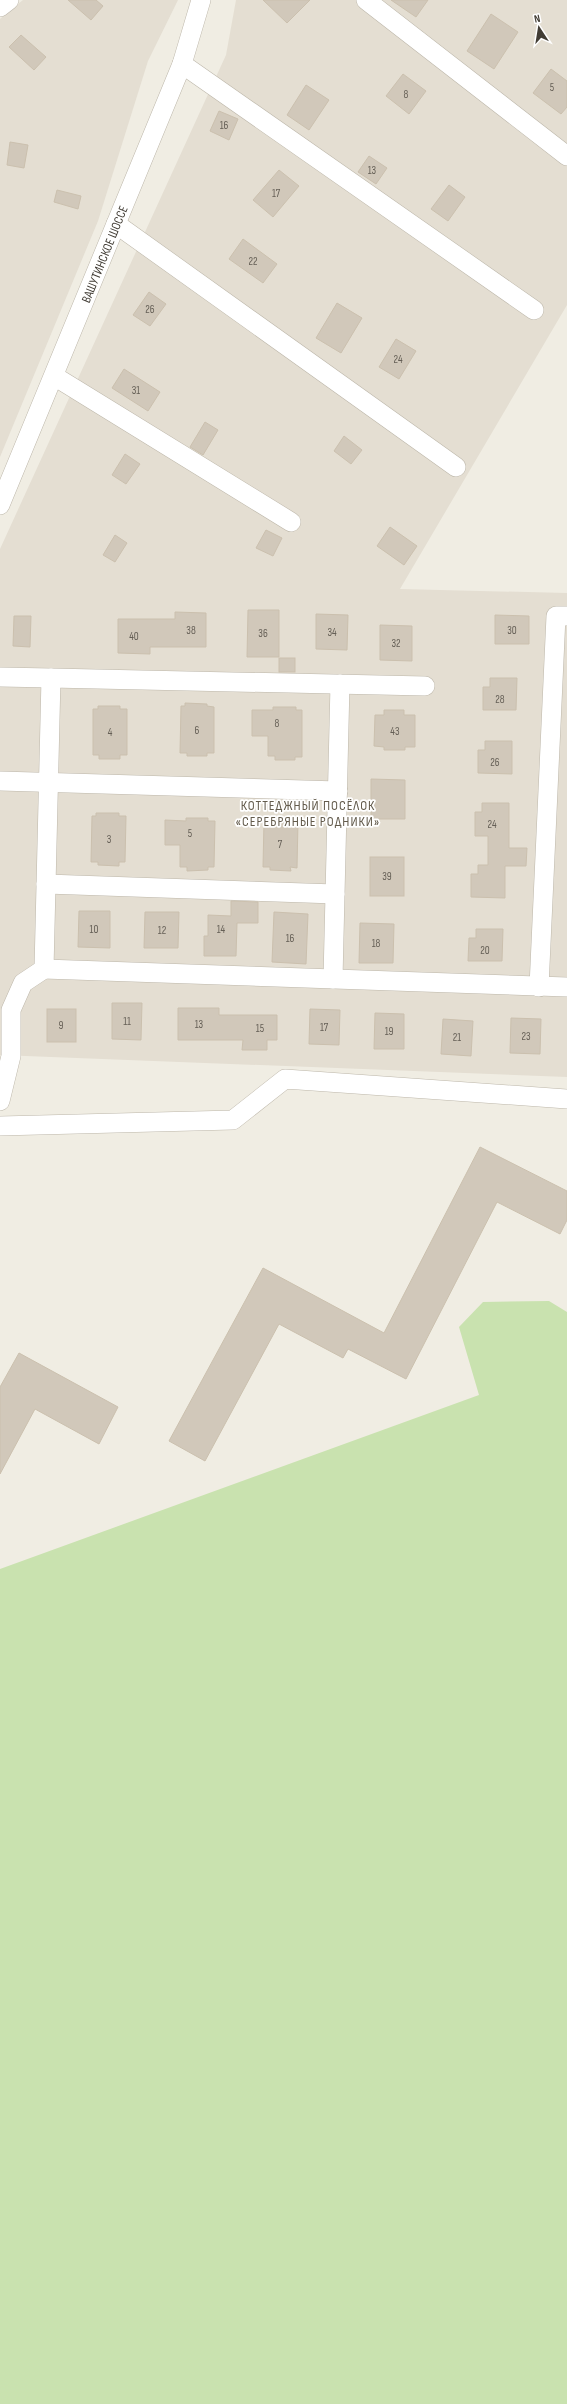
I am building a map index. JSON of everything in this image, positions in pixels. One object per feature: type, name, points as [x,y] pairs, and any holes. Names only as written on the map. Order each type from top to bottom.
[{"type":"street","points":[[0,7],[9,0]]},
{"type":"street","name":"ВАШУТИНСКОЕ ШОССЕ","points":[[0,505],[182,64],[201,0]]},
{"type":"street","points":[[366,0],[567,156]]},
{"type":"street","points":[[182,64],[534,310]]},
{"type":"street","points":[[116,224],[456,467]]},
{"type":"street","points":[[54,376],[291,522]]},
{"type":"street","points":[[539,987],[556,616],[567,616]]},
{"type":"street","points":[[0,677],[425,686]]},
{"type":"street","points":[[44,969],[51,678]]},
{"type":"street","points":[[333,979],[340,684]]},
{"type":"street","points":[[0,781],[338,791]]},
{"type":"street","points":[[46,884],[336,894]]},
{"type":"street","points":[[0,1094],[11,1056],[11,1010],[23,983],[44,969],[567,987]]},
{"type":"street","points":[[0,1126],[233,1120],[285,1079],[567,1099]]},
{"type":"shaded area","points":[[23,0],[178,0],[148,61],[98,221],[0,457],[0,19]]},
{"type":"shaded area","points":[[236,0],[567,0],[567,305],[400,589],[567,593],[567,1077],[0,1055],[0,549],[226,55]]},
{"type":"green space","points":[[549,1301],[567,1312],[567,2404],[0,2404],[0,1569],[479,1395],[459,1327],[483,1302]]},
{"type":"building","points":[[68,0],[96,0],[103,6],[91,20]]},
{"type":"building","points":[[263,0],[310,0],[287,23]]},
{"type":"building","points":[[391,0],[428,0],[416,17]]},
{"type":"building","points":[[491,14],[518,32],[494,69],[467,51]]},
{"type":"building","points":[[21,35],[46,57],[34,70],[9,47]]},
{"type":"building","points":[[551,69],[567,81],[567,107],[561,114],[533,93]]},
{"type":"building","points":[[403,74],[426,91],[409,114],[386,96]]},
{"type":"building","points":[[306,85],[329,100],[309,130],[287,115]]},
{"type":"building","points":[[219,111],[238,119],[229,140],[210,131]]},
{"type":"building","points":[[10,142],[28,145],[24,168],[7,165]]},
{"type":"building","points":[[369,156],[387,168],[376,184],[358,172]]},
{"type":"building","points":[[279,170],[299,186],[273,217],[253,200]]},
{"type":"building","points":[[449,185],[465,197],[448,221],[431,209]]},
{"type":"building","points":[[57,190],[81,196],[78,209],[54,202]]},
{"type":"building","points":[[243,239],[277,264],[263,283],[229,259]]},
{"type":"building","points":[[149,292],[166,304],[150,326],[133,315]]},
{"type":"building","points":[[337,303],[362,318],[341,353],[316,338]]},
{"type":"building","points":[[396,339],[416,351],[399,379],[379,367]]},
{"type":"building","points":[[124,369],[160,392],[148,411],[112,388]]},
{"type":"building","points":[[205,422],[218,430],[203,455],[190,447]]},
{"type":"building","points":[[344,436],[362,450],[351,464],[334,451]]},
{"type":"building","points":[[125,454],[140,464],[126,484],[112,475]]},
{"type":"building","points":[[390,527],[417,546],[404,565],[377,546]]},
{"type":"building","points":[[266,530],[282,538],[273,556],[256,548]]},
{"type":"building","points":[[115,535],[127,543],[115,562],[103,555]]},
{"type":"building","points":[[248,610],[279,610],[279,657],[247,657]]},
{"type":"building","points":[[175,612],[206,613],[206,647],[150,647],[150,654],[118,653],[118,619],[175,619]]},
{"type":"building","points":[[316,614],[348,615],[347,650],[316,649]]},
{"type":"building","points":[[495,615],[529,616],[529,644],[495,644]]},
{"type":"building","points":[[14,616],[31,616],[30,647],[13,646]]},
{"type":"building","points":[[380,625],[412,626],[412,661],[380,660]]},
{"type":"building","points":[[279,658],[295,658],[295,672],[279,672]]},
{"type":"building","points":[[490,678],[517,678],[516,710],[483,710],[483,687],[490,687]]},
{"type":"building","points":[[185,703],[207,704],[207,706],[214,707],[214,753],[207,753],[207,756],[187,756],[187,753],[180,753],[181,706],[185,706]]},
{"type":"building","points":[[98,706],[120,706],[120,709],[127,709],[127,755],[120,755],[120,759],[99,759],[99,755],[93,755],[93,709],[98,709]]},
{"type":"building","points":[[273,707],[296,707],[296,710],[302,710],[302,757],[295,757],[295,760],[275,760],[275,756],[268,756],[268,736],[252,736],[252,710],[273,710]]},
{"type":"building","points":[[384,710],[404,710],[404,715],[415,715],[415,747],[405,747],[405,750],[384,750],[384,747],[374,746],[375,715],[384,715]]},
{"type":"building","points":[[485,741],[512,741],[512,774],[478,773],[478,750],[485,750]]},
{"type":"building","points":[[371,779],[405,780],[405,819],[371,819]]},
{"type":"building","points":[[482,803],[509,803],[509,848],[527,848],[526,866],[505,866],[505,898],[471,897],[471,874],[478,874],[478,865],[488,865],[488,836],[475,836],[475,812],[482,812]]},
{"type":"building","points":[[96,813],[119,813],[119,816],[126,816],[125,862],[119,862],[119,866],[98,865],[98,862],[91,862],[92,816],[96,816]]},
{"type":"building","points":[[186,818],[208,818],[208,821],[215,821],[214,867],[208,867],[208,870],[187,871],[187,867],[180,867],[180,845],[165,845],[165,820],[186,821]]},
{"type":"building","points":[[269,818],[291,818],[291,821],[298,821],[297,868],[290,867],[291,871],[270,870],[270,867],[263,867],[264,821],[268,821]]},
{"type":"building","points":[[370,857],[404,857],[404,896],[370,896]]},
{"type":"building","points":[[231,901],[258,902],[258,923],[237,923],[236,956],[204,956],[204,936],[208,936],[208,915],[231,916]]},
{"type":"building","points":[[79,911],[110,911],[110,948],[78,947]]},
{"type":"building","points":[[145,912],[179,912],[178,948],[144,948]]},
{"type":"building","points":[[274,912],[308,914],[306,964],[272,962]]},
{"type":"building","points":[[360,923],[394,924],[393,963],[359,963]]},
{"type":"building","points":[[476,929],[503,929],[502,961],[468,961],[469,938],[476,938]]},
{"type":"building","points":[[112,1003],[142,1003],[141,1040],[112,1039]]},
{"type":"building","points":[[178,1008],[219,1008],[219,1015],[277,1015],[277,1040],[267,1040],[267,1050],[242,1050],[243,1040],[178,1040]]},
{"type":"building","points":[[47,1009],[76,1009],[76,1042],[47,1042]]},
{"type":"building","points":[[310,1009],[340,1010],[339,1045],[309,1044]]},
{"type":"building","points":[[375,1013],[404,1014],[404,1049],[374,1049]]},
{"type":"building","points":[[511,1018],[541,1019],[540,1054],[510,1053]]},
{"type":"building","points":[[443,1019],[473,1021],[471,1056],[441,1054]]},
{"type":"building","points":[[480,1147],[567,1191],[567,1220],[560,1234],[497,1202],[406,1379],[348,1349],[343,1358],[279,1324],[205,1461],[169,1441],[263,1268],[384,1333]]},
{"type":"building","points":[[19,1353],[118,1407],[99,1444],[35,1409],[0,1474],[0,1387]]},
{"type":"district","name":"КОТТЕДЖНЫЙ ПОСЁЛОК «СЕРЕБРЯНЫЕ РОДНИКИ»","points":[[308,814]]}]
